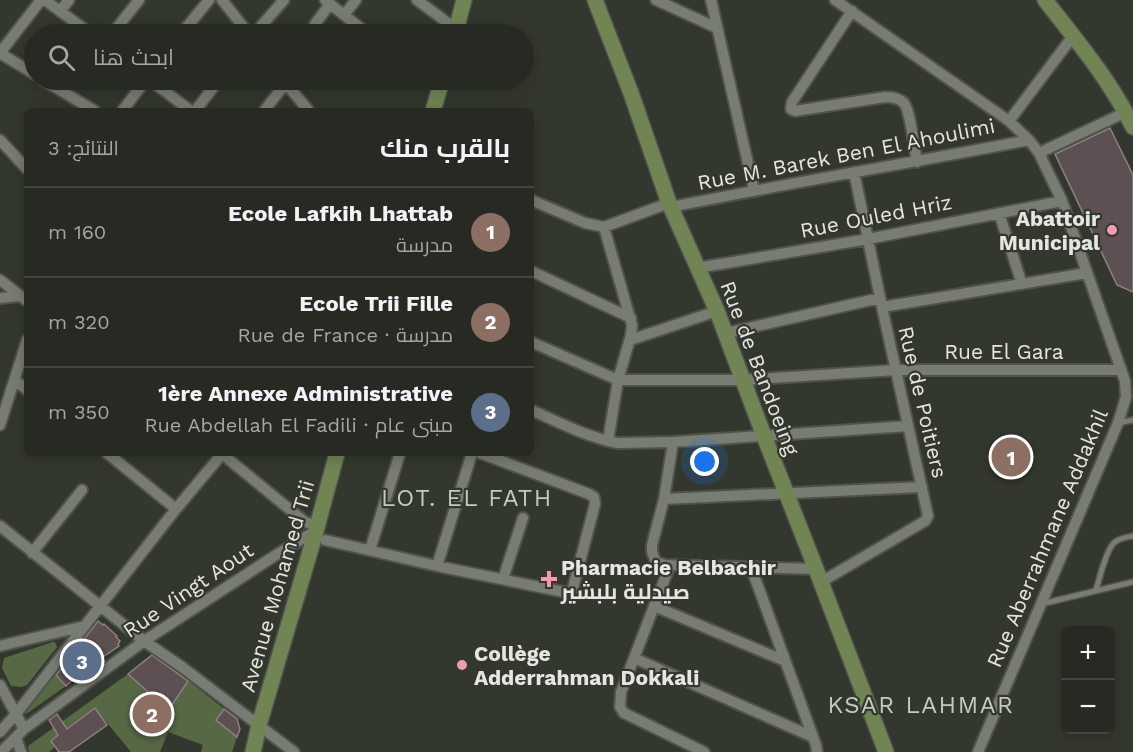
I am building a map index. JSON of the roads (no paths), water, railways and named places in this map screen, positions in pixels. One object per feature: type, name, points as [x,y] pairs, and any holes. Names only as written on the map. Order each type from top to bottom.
[{"type":"street","points":[[24,68],[0,53],[43,0],[78,24]]},
{"type":"street","points":[[60,11],[69,0]]},
{"type":"street","points":[[120,24],[139,0]]},
{"type":"street","points":[[189,24],[208,0]]},
{"type":"street","points":[[222,0],[242,24]]},
{"type":"street","points":[[261,24],[284,0]]},
{"type":"street","points":[[345,15],[356,0]]},
{"type":"street","points":[[417,0],[446,24]]},
{"type":"street","points":[[457,24],[464,0]]},
{"type":"street","name":"Rue de Bandoeing","points":[[595,0],[631,93],[670,205],[726,333],[886,752]]},
{"type":"street","points":[[656,0],[717,28]]},
{"type":"street","points":[[711,0],[754,190]]},
{"type":"street","name":"Rue Aberrahmane Addakhil","points":[[835,0],[1009,121],[1039,153],[1062,201],[1125,381],[1125,397],[1118,423],[978,752]]},
{"type":"street","points":[[1046,0],[1105,78],[1133,127]]},
{"type":"street","points":[[315,24],[328,2],[356,24]]},
{"type":"street","points":[[852,11],[792,102],[791,109],[795,111],[885,97],[894,98],[904,104],[908,113],[917,162]]},
{"type":"street","points":[[1009,121],[1073,36]]},
{"type":"street","points":[[60,90],[90,108]]},
{"type":"street","points":[[125,108],[140,90]]},
{"type":"street","points":[[162,90],[186,108]]},
{"type":"street","points":[[197,108],[211,90]]},
{"type":"street","points":[[266,108],[278,90]]},
{"type":"street","points":[[292,90],[306,108]]},
{"type":"street","points":[[435,108],[439,90]]},
{"type":"street","points":[[1039,153],[1126,112]]},
{"type":"street","points":[[0,140],[24,166]]},
{"type":"street","name":"Rue M. Barek Ben El Ahoulimi","points":[[604,227],[670,205],[1029,140]]},
{"type":"street","name":"Rue de Poitiers","points":[[819,575],[926,520],[928,516],[854,172]]},
{"type":"street","points":[[534,201],[569,217],[604,227],[631,318],[632,330],[618,380],[608,441]]},
{"type":"street","name":"Rue Ouled Hriz","points":[[697,268],[868,239],[1062,201]]},
{"type":"street","points":[[999,213],[1022,284]]},
{"type":"street","points":[[534,272],[631,318]]},
{"type":"street","points":[[726,333],[881,302],[1088,273]]},
{"type":"street","points":[[0,280],[23,298]]},
{"type":"street","points":[[0,298],[23,298]]},
{"type":"street","points":[[630,340],[717,311]]},
{"type":"street","points":[[534,343],[618,380]]},
{"type":"street","points":[[0,425],[2,411],[24,350]]},
{"type":"street","name":"Rue El Gara","points":[[618,380],[743,380],[896,370],[1121,370]]},
{"type":"street","points":[[15,380],[24,388]]},
{"type":"street","points":[[534,411],[608,441],[626,443],[673,442],[908,426]]},
{"type":"street","points":[[673,442],[664,499],[651,552],[656,562],[665,565],[751,567],[819,575]]},
{"type":"street","points":[[110,456],[176,509]]},
{"type":"street","points":[[0,732],[176,509],[224,456]]},
{"type":"street","points":[[228,456],[319,532],[370,550],[437,566],[572,592],[595,504],[594,498],[589,494],[488,456]]},
{"type":"street","name":"Avenue Mohamed Trii","points":[[251,752],[319,532],[336,456]]},
{"type":"street","points":[[370,550],[399,456]]},
{"type":"street","points":[[437,566],[471,456]]},
{"type":"street","points":[[664,499],[922,487]]},
{"type":"street","points":[[32,553],[82,490]]},
{"type":"street","points":[[503,579],[523,518]]},
{"type":"street","points":[[0,526],[144,642],[182,667],[258,728],[294,752]]},
{"type":"street","name":"Rue Vingt Aout","points":[[1,752],[24,729],[144,642],[276,555],[319,532]]},
{"type":"street","points":[[670,565],[621,692],[620,707],[624,713],[704,752]]},
{"type":"street","points":[[751,567],[817,752]]},
{"type":"street","points":[[654,606],[785,661]]},
{"type":"street","points":[[0,646],[85,626]]},
{"type":"street","points":[[634,658],[813,737]]},
{"type":"street","points":[[0,685],[24,729]]},
{"type":"street","points":[[16,738],[21,752]]},
{"type":"lane","points":[[1118,423],[1133,420]]},
{"type":"lane","points":[[1096,590],[1111,546],[1116,541],[1133,536]]},
{"type":"lane","points":[[1041,604],[1133,582]]},
{"type":"place","name":"Abattoir Municipal","points":[[1112,230]]},
{"type":"place","name":"Ecole Lafkih Lhattab","points":[[1011,457]]},
{"type":"place","name":"Pharmacie Belbachir صيدلية بلبشير","points":[[549,579]]},
{"type":"place","name":"1ère Annexe Administrative","points":[[82,661]]},
{"type":"place","name":"Collège Adderrahman Dokkali","points":[[462,665]]},
{"type":"place","name":"Ecole Trii Fille","points":[[152,714]]},
{"type":"district","name":"LOT. EL FATH","points":[[467,498]]},
{"type":"district","name":"KSAR LAHMAR","points":[[921,705]]}]
